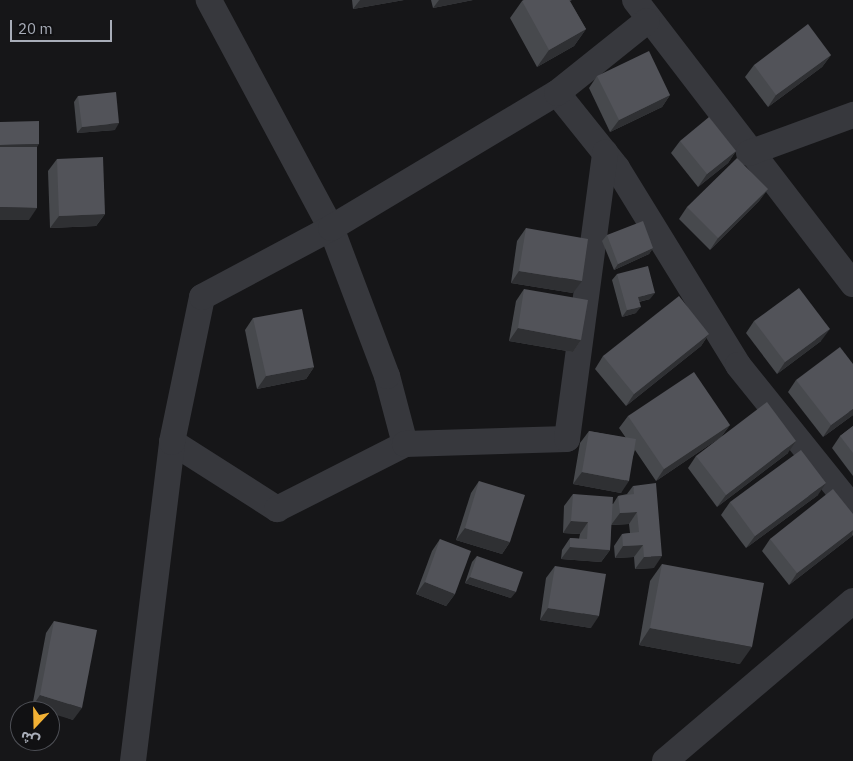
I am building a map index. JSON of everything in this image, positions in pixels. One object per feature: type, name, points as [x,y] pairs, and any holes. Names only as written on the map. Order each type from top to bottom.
[{"type":"street","points":[[209,0],[331,228],[387,376],[405,444]]},
{"type":"street","points":[[133,761],[172,442],[202,297],[331,228],[556,93],[641,10],[853,284]]},
{"type":"street","points":[[556,93],[605,153],[738,365],[853,508]]},
{"type":"street","points":[[750,153],[853,115]]},
{"type":"street","points":[[172,442],[277,509],[405,444],[567,439],[605,153]]},
{"type":"street","points":[[665,761],[853,601]]},
{"type":"building","points":[[569,0],[586,29],[549,50],[522,1]]},
{"type":"building","points":[[808,24],[831,55],[776,95],[754,65]]},
{"type":"building","points":[[649,51],[670,95],[619,120],[597,76]]},
{"type":"building","points":[[116,92],[119,123],[82,127],[78,96]]},
{"type":"building","points":[[709,117],[736,151],[707,174],[680,141]]},
{"type":"building","points":[[39,121],[39,144],[0,145],[0,122]]},
{"type":"building","points":[[0,147],[37,147],[37,208],[0,207]]},
{"type":"building","points":[[103,157],[105,214],[59,216],[57,159]]},
{"type":"building","points":[[737,158],[768,189],[718,238],[687,207]]},
{"type":"building","points":[[643,221],[653,248],[618,264],[607,235]]},
{"type":"building","points":[[526,228],[588,239],[582,281],[519,271]]},
{"type":"building","points":[[648,266],[655,293],[638,297],[641,307],[627,310],[617,274]]},
{"type":"building","points":[[799,288],[830,329],[785,362],[754,321]]},
{"type":"building","points":[[524,289],[588,300],[581,340],[518,328]]},
{"type":"building","points":[[679,296],[709,334],[634,394],[603,356]]},
{"type":"building","points":[[302,309],[314,367],[266,376],[253,318]]},
{"type":"building","points":[[840,347],[853,364],[853,409],[831,425],[796,380]]},
{"type":"building","points":[[694,372],[730,425],[664,469],[628,416]]},
{"type":"building","points":[[767,402],[796,441],[726,495],[696,456]]},
{"type":"building","points":[[853,426],[853,453],[840,436]]},
{"type":"building","points":[[589,431],[636,439],[629,481],[582,472]]},
{"type":"building","points":[[801,450],[826,483],[755,536],[730,502]]},
{"type":"building","points":[[479,481],[525,495],[510,542],[465,528]]},
{"type":"building","points":[[656,483],[662,556],[644,557],[643,545],[623,546],[622,534],[639,532],[637,512],[620,513],[618,496],[634,494],[633,486]]},
{"type":"building","points":[[833,489],[853,514],[853,530],[797,573],[770,539]]},
{"type":"building","points":[[573,494],[613,497],[610,550],[570,547],[570,538],[587,539],[588,522],[571,521]]},
{"type":"building","points":[[440,539],[471,551],[455,594],[425,582]]},
{"type":"building","points":[[477,556],[523,572],[516,592],[470,577]]},
{"type":"building","points":[[662,564],[764,583],[752,647],[650,628]]},
{"type":"building","points":[[555,566],[606,574],[599,616],[548,608]]},
{"type":"building","points":[[54,621],[97,630],[82,708],[40,695]]}]
